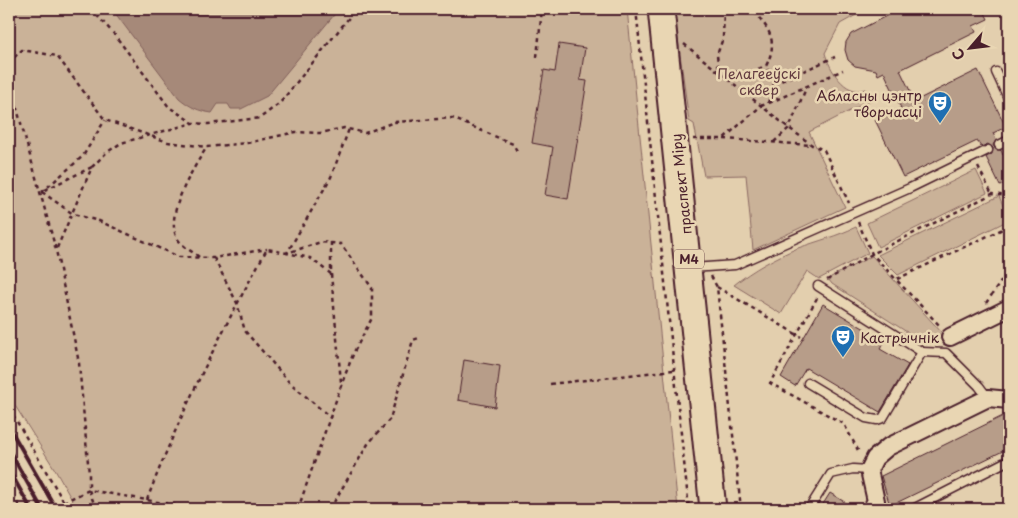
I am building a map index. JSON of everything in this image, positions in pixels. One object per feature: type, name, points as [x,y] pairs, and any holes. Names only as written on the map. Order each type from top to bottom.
[{"type":"main road","name":"праспект Міру","points":[[647,9],[698,509]]},
{"type":"main road","name":"праспект Міру","points":[[662,9],[690,268],[724,508]]},
{"type":"street","points":[[950,337],[1009,308]]},
{"type":"street","points":[[876,507],[868,470],[875,458],[888,447],[988,398],[1009,400]]},
{"type":"lane","points":[[996,72],[1009,100]]},
{"type":"lane","points":[[999,145],[1009,140]]},
{"type":"lane","points":[[690,268],[735,265],[854,213],[988,150]]},
{"type":"lane","points":[[818,286],[922,352],[946,353],[980,386],[988,398]]},
{"type":"lane","points":[[808,383],[866,418],[877,420],[883,418],[922,352]]},
{"type":"lane","points":[[913,509],[1009,460]]},
{"type":"lane","points":[[809,509],[831,474],[853,469],[868,470]]},
{"type":"path","points":[[91,9],[114,34],[169,107],[193,123]]},
{"type":"path","points":[[42,192],[92,167],[106,153],[121,143],[193,123],[230,123],[260,118],[280,103],[356,9]]},
{"type":"path","points":[[537,57],[542,9]]},
{"type":"path","points":[[636,9],[689,509]]},
{"type":"path","points":[[719,72],[717,56],[723,38],[724,9]]},
{"type":"path","points":[[719,72],[750,72],[766,66],[772,53],[773,43],[770,33],[752,9]]},
{"type":"path","points":[[682,42],[788,128],[812,145],[828,152]]},
{"type":"path","points":[[96,509],[89,490],[79,363],[56,250],[42,192],[16,105],[9,62],[22,50],[57,56],[104,120],[168,142],[207,147],[247,143],[296,132],[320,133],[344,128],[365,133],[394,122],[452,118],[513,144],[517,151]]},
{"type":"path","points":[[774,84],[835,58]]},
{"type":"path","points":[[766,66],[774,84],[768,103]]},
{"type":"path","points":[[722,139],[761,106],[843,70]]},
{"type":"path","points":[[774,142],[788,128],[807,86]]},
{"type":"path","points":[[42,192],[83,156],[104,120]]},
{"type":"path","points":[[287,253],[331,177],[349,129]]},
{"type":"path","points":[[687,138],[812,145]]},
{"type":"path","points":[[200,258],[179,241],[173,220],[192,170],[207,147]]},
{"type":"path","points":[[824,150],[872,254],[950,337]]},
{"type":"path","points":[[973,158],[992,194]]},
{"type":"path","points":[[56,250],[92,167]]},
{"type":"path","points":[[42,192],[73,214],[98,221],[179,257],[214,258],[267,249],[310,258],[331,274]]},
{"type":"path","points":[[872,254],[992,194],[1007,196],[1009,202]]},
{"type":"path","points":[[897,279],[1009,226]]},
{"type":"path","points":[[287,253],[331,242],[341,244],[372,288],[372,318],[354,352],[298,509],[293,509]]},
{"type":"path","points":[[331,242],[331,274],[342,384]]},
{"type":"path","points":[[146,500],[202,372],[267,249]]},
{"type":"path","points":[[214,258],[237,303],[244,330],[289,382],[331,418]]},
{"type":"path","points":[[982,308],[1009,270]]},
{"type":"path","points":[[717,287],[801,337]]},
{"type":"path","points":[[330,509],[368,444],[390,419],[413,340],[419,338]]},
{"type":"path","points":[[550,384],[674,370]]},
{"type":"path","points":[[9,408],[68,509]]},
{"type":"path","points":[[844,424],[859,453]]},
{"type":"path","points":[[9,489],[21,509]]},
{"type":"path","points":[[49,509],[89,490],[198,509]]},
{"type":"path","points":[[724,508],[741,507]]},
{"type":"green space","points":[[9,9],[627,9],[678,509],[77,509],[9,396]]},
{"type":"green space","name":"Пелагееўскі сквер","points":[[674,9],[867,9],[840,24],[825,53],[830,66],[839,80],[851,89],[865,89],[871,100],[809,132],[845,207],[753,250],[746,175],[704,176],[694,124],[689,121]]},
{"type":"green space","points":[[976,170],[987,193],[878,247],[867,223]]},
{"type":"green space","points":[[999,196],[1009,220],[898,275],[878,255]]},
{"type":"green space","points":[[856,227],[868,253],[819,279],[807,271],[781,314],[734,285],[756,269],[781,255]]},
{"type":"green space","points":[[872,256],[943,334],[924,343],[832,284],[829,280],[831,277]]},
{"type":"shaded area","points":[[116,9],[339,9],[267,96],[241,109],[231,109],[228,104],[218,104],[212,113],[194,108],[179,98],[115,13]]},
{"type":"building","points":[[900,9],[983,9],[988,19],[973,26],[976,32],[900,70],[915,101],[978,70],[1006,127],[993,133],[996,140],[993,145],[996,150],[1001,150],[1003,155],[1009,152],[1009,182],[1000,186],[986,157],[992,154],[993,148],[988,144],[981,147],[977,141],[903,177],[875,120],[901,108],[884,72],[878,75],[876,70],[855,66],[848,60],[845,50],[846,42],[851,34]]},
{"type":"building","points":[[559,44],[585,48],[580,80],[587,81],[568,199],[545,195],[553,147],[532,143],[544,70],[555,72]]},
{"type":"building","name":"Кастрычнік","points":[[823,304],[885,341],[880,349],[908,365],[880,412],[806,368],[795,386],[781,377]]},
{"type":"building","points":[[464,360],[500,366],[495,407],[458,400]]},
{"type":"building","points":[[1009,413],[1009,448],[890,506],[881,476]]},
{"type":"building","points":[[830,493],[856,509],[820,509]]},
{"type":"railway","points":[[9,427],[56,509]]},
{"type":"railway","points":[[9,450],[42,509]]},
{"type":"railway","points":[[9,470],[31,509]]},
{"type":"place","name":"Абласны цэнтр творчасці","points":[[940,124]]},
{"type":"place","name":"Кастрычнік","points":[[843,358]]}]
